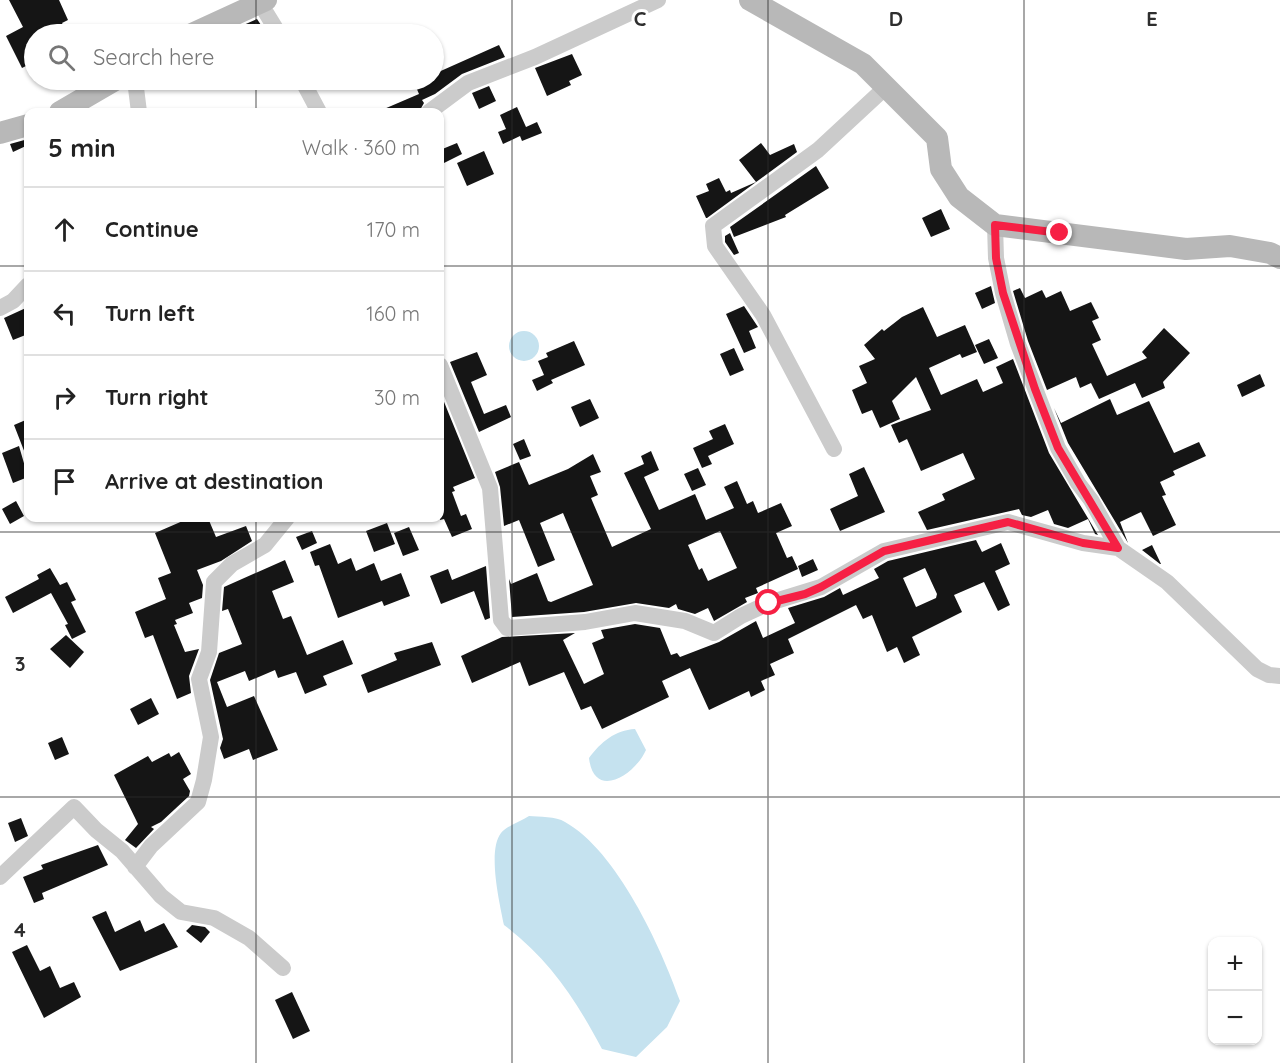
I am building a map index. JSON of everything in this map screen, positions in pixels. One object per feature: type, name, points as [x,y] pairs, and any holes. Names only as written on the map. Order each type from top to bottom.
[{"type":"street","points":[[434,108],[468,83],[535,57],[658,0]]},
{"type":"street","points":[[750,0],[863,64],[937,138],[941,168],[959,197],[995,225],[1186,249],[1230,246],[1270,253],[1280,258]]},
{"type":"street","points":[[214,24],[263,1],[274,24]]},
{"type":"street","points":[[834,449],[763,315],[715,246],[713,226],[818,150],[886,87]]},
{"type":"street","points":[[67,108],[98,90]]},
{"type":"street","points":[[136,90],[138,105]]},
{"type":"street","points":[[307,90],[317,108]]},
{"type":"street","points":[[0,133],[24,126]]},
{"type":"street","points":[[995,225],[996,258],[1003,293],[1035,389],[1058,448],[1118,548],[1167,582],[1257,669],[1269,675],[1280,676]]},
{"type":"street","points":[[0,308],[13,301],[24,289]]},
{"type":"street","points":[[444,374],[490,488],[501,620],[507,628],[585,622],[635,613],[685,621],[714,633],[741,616],[769,603],[805,594],[821,587],[884,551],[1008,522],[1083,543],[1118,548]]},
{"type":"street","points":[[135,867],[151,846],[198,802],[211,737],[199,679],[209,652],[214,582],[232,564],[265,545],[283,522]]},
{"type":"street","points":[[0,877],[74,807],[96,831],[122,851],[160,896],[181,912],[214,918],[249,938],[283,968]]},
{"type":"water","points":[[524,331],[534,336],[539,346],[534,356],[524,361],[514,356],[509,346],[514,336]]},
{"type":"water","points":[[635,729],[646,750],[641,759],[633,768],[615,780],[606,781],[598,778],[592,771],[589,758],[609,738]]},
{"type":"water","points":[[529,816],[561,820],[584,836],[619,877],[635,902],[661,954],[680,1001],[667,1027],[636,1057],[602,1049],[560,981],[535,952],[504,925],[496,878],[497,841],[504,830]]},
{"type":"building","points":[[9,0],[59,0],[68,20],[63,24],[24,24],[24,67],[22,68],[6,36],[23,27]]},
{"type":"building","points":[[257,19],[260,24],[246,24]]},
{"type":"building","points":[[499,45],[505,57],[462,74],[444,87],[444,70]]},
{"type":"building","points":[[572,54],[582,75],[569,81],[571,85],[547,96],[535,68]]},
{"type":"building","points":[[489,86],[496,101],[479,109],[472,93]]},
{"type":"building","points":[[417,90],[440,90],[422,100],[424,103],[421,108],[386,108],[419,94]]},
{"type":"building","points":[[517,107],[526,127],[537,122],[542,133],[522,141],[520,136],[503,144],[498,132],[506,129],[500,115]]},
{"type":"building","points":[[24,140],[24,147],[13,152],[10,144]]},
{"type":"building","points":[[457,143],[462,154],[444,163],[444,148]]},
{"type":"building","points":[[761,143],[770,155],[794,144],[797,152],[707,218],[706,218],[696,196],[709,191],[706,184],[719,178],[726,192],[730,190],[731,193],[756,182],[739,160]]},
{"type":"building","points":[[484,151],[494,174],[467,186],[457,163]]},
{"type":"building","points":[[816,166],[829,188],[785,215],[786,217],[734,237],[730,227]]},
{"type":"building","points":[[941,209],[950,229],[931,237],[922,218]]},
{"type":"building","points":[[730,233],[739,253],[734,255],[725,242],[725,236]]},
{"type":"building","points":[[991,286],[995,303],[982,309],[975,293]]},
{"type":"building","points":[[1020,288],[1025,298],[1042,290],[1046,298],[1061,291],[1070,311],[1091,302],[1099,318],[1092,321],[1101,340],[1092,344],[1107,376],[1147,358],[1142,352],[1164,328],[1190,353],[1163,382],[1165,388],[1142,398],[1135,383],[1099,399],[1091,383],[1080,388],[1076,377],[1047,390],[1028,341],[1013,291]]},
{"type":"building","points":[[744,306],[758,327],[749,331],[756,348],[744,353],[726,314]]},
{"type":"building","points":[[923,307],[937,337],[965,325],[977,352],[962,358],[960,354],[929,368],[941,395],[977,379],[983,392],[1003,383],[996,367],[1013,359],[1049,453],[1098,535],[1095,534],[1088,519],[1068,528],[1054,524],[1048,510],[1031,517],[1022,515],[1019,509],[927,530],[918,512],[945,500],[942,494],[975,479],[963,453],[921,471],[907,439],[899,443],[891,425],[931,410],[916,377],[892,401],[900,419],[880,428],[872,410],[862,414],[852,390],[867,383],[859,366],[875,359],[864,345],[882,329],[884,331],[902,317]]},
{"type":"building","points":[[24,309],[24,336],[13,340],[4,318]]},
{"type":"building","points":[[989,339],[998,358],[984,364],[975,345]]},
{"type":"building","points":[[574,341],[585,365],[551,380],[553,383],[537,391],[532,380],[544,375],[538,361],[548,357],[546,353]]},
{"type":"building","points":[[734,348],[744,370],[730,376],[720,354]]},
{"type":"building","points":[[477,352],[487,375],[471,382],[484,414],[506,405],[511,417],[479,432],[450,362]]},
{"type":"building","points":[[1260,374],[1265,386],[1242,397],[1237,385]]},
{"type":"building","points":[[590,399],[599,418],[580,427],[571,407]]},
{"type":"building","points":[[1110,399],[1117,415],[1149,401],[1174,453],[1199,442],[1206,456],[1173,471],[1175,475],[1160,482],[1166,495],[1162,496],[1176,525],[1153,536],[1141,512],[1120,522],[1128,543],[1068,443],[1054,408],[1061,423]]},
{"type":"building","points":[[444,402],[475,478],[453,487],[455,491],[452,492],[461,516],[466,514],[472,529],[452,537],[444,519]]},
{"type":"building","points":[[24,421],[24,451],[14,425]]},
{"type":"building","points":[[725,424],[734,444],[708,456],[712,464],[702,468],[693,448],[713,439],[709,431]]},
{"type":"building","points":[[524,439],[531,456],[520,460],[513,444]]},
{"type":"building","points":[[19,446],[24,463],[24,479],[13,483],[2,453]]},
{"type":"building","points":[[651,451],[659,470],[644,477],[659,510],[695,494],[706,520],[734,508],[724,487],[737,481],[747,504],[753,501],[758,513],[781,503],[792,526],[776,533],[787,558],[792,556],[798,569],[756,588],[758,593],[745,598],[747,602],[714,621],[708,608],[695,614],[678,609],[676,604],[669,608],[636,603],[584,612],[512,617],[509,579],[511,584],[537,573],[548,601],[551,602],[593,585],[563,513],[540,523],[555,560],[538,567],[519,520],[504,526],[500,487],[495,472],[519,462],[529,485],[568,469],[593,454],[601,472],[590,476],[598,495],[591,498],[612,547],[651,529],[624,473],[644,464],[641,456]],"holes":[[[720,531],[737,568],[708,581],[702,568],[699,570],[688,545]]]},
{"type":"building","points":[[864,467],[885,512],[840,531],[830,509],[858,496],[849,474]]},
{"type":"building","points":[[698,468],[706,485],[692,491],[684,474]]},
{"type":"building","points":[[16,501],[24,516],[10,524],[2,509]]},
{"type":"building","points":[[180,522],[210,522],[216,537],[246,526],[252,541],[221,561],[197,570],[203,585],[202,598],[189,603],[193,613],[175,620],[177,624],[174,625],[185,652],[199,649],[189,676],[191,693],[177,699],[153,635],[145,638],[135,612],[166,599],[158,578],[171,573],[155,533]]},
{"type":"building","points":[[387,523],[395,544],[374,552],[366,531]]},
{"type":"building","points":[[409,527],[419,550],[403,556],[394,533]]},
{"type":"building","points":[[312,531],[317,543],[302,550],[296,537]]},
{"type":"building","points":[[976,540],[982,552],[1001,543],[1010,564],[995,571],[1010,605],[998,611],[984,582],[954,595],[962,612],[912,637],[920,655],[904,663],[897,647],[887,652],[872,615],[863,619],[856,605],[788,639],[794,653],[770,664],[775,675],[761,681],[765,690],[751,697],[749,691],[709,710],[690,668],[662,681],[669,697],[602,729],[591,706],[581,710],[564,672],[529,686],[520,662],[472,683],[461,656],[502,637],[575,633],[563,640],[584,684],[604,674],[592,643],[604,638],[601,630],[635,624],[660,628],[671,655],[677,653],[680,657],[719,642],[756,621],[763,638],[795,623],[788,608],[824,597],[840,588],[843,595],[879,578],[874,569],[888,561]],"holes":[[[925,568],[937,594],[936,598],[916,607],[903,578]]]},
{"type":"building","points":[[330,544],[338,564],[351,558],[356,571],[374,563],[381,581],[401,573],[410,596],[384,606],[382,601],[338,618],[319,565],[315,566],[310,552]]},
{"type":"building","points":[[1152,545],[1161,564],[1142,550]]},
{"type":"building","points":[[813,559],[818,570],[802,577],[798,566]]},
{"type":"building","points":[[285,560],[294,582],[272,591],[283,619],[291,616],[307,655],[343,640],[353,664],[323,676],[327,685],[305,694],[296,672],[278,678],[275,670],[249,681],[245,671],[217,682],[227,707],[254,696],[278,750],[253,760],[249,749],[224,759],[220,748],[223,739],[210,680],[219,653],[242,644],[228,609],[222,611],[224,587]]},
{"type":"building","points":[[486,566],[490,618],[485,620],[474,591],[441,604],[430,576],[448,569],[452,580]]},
{"type":"building","points":[[50,568],[60,585],[67,582],[76,600],[71,602],[86,632],[72,639],[65,625],[68,624],[51,593],[13,613],[5,597],[39,579],[37,575]]},
{"type":"building","points":[[66,635],[84,652],[70,668],[50,649]]},
{"type":"building","points":[[432,642],[441,665],[368,693],[361,675],[397,660],[394,653]]},
{"type":"building","points":[[151,698],[159,714],[138,725],[130,709]]},
{"type":"building","points":[[62,737],[69,754],[55,760],[48,743]]},
{"type":"building","points":[[179,752],[191,774],[183,779],[190,791],[189,796],[161,822],[151,827],[154,829],[136,848],[125,840],[138,824],[114,775],[148,756],[152,762],[169,753],[171,757]]},
{"type":"building","points":[[21,818],[28,836],[15,842],[8,823]]},
{"type":"building","points":[[98,845],[108,865],[42,893],[44,899],[34,903],[23,877],[43,869],[41,865]]},
{"type":"building","points":[[106,911],[115,932],[140,920],[145,932],[164,923],[178,947],[120,971],[92,917]]},
{"type":"building","points":[[192,925],[205,927],[210,932],[201,943],[186,931]]},
{"type":"building","points":[[27,945],[40,971],[50,966],[60,988],[74,982],[81,997],[44,1018],[12,952]]},
{"type":"building","points":[[292,992],[310,1031],[293,1039],[275,1000]]},
{"type":"route","points":[[769,603],[805,594],[821,587],[884,551],[1008,522],[1083,543],[1118,548],[1058,448],[1018,344],[1003,293],[996,258],[995,225],[1060,233]]}]
